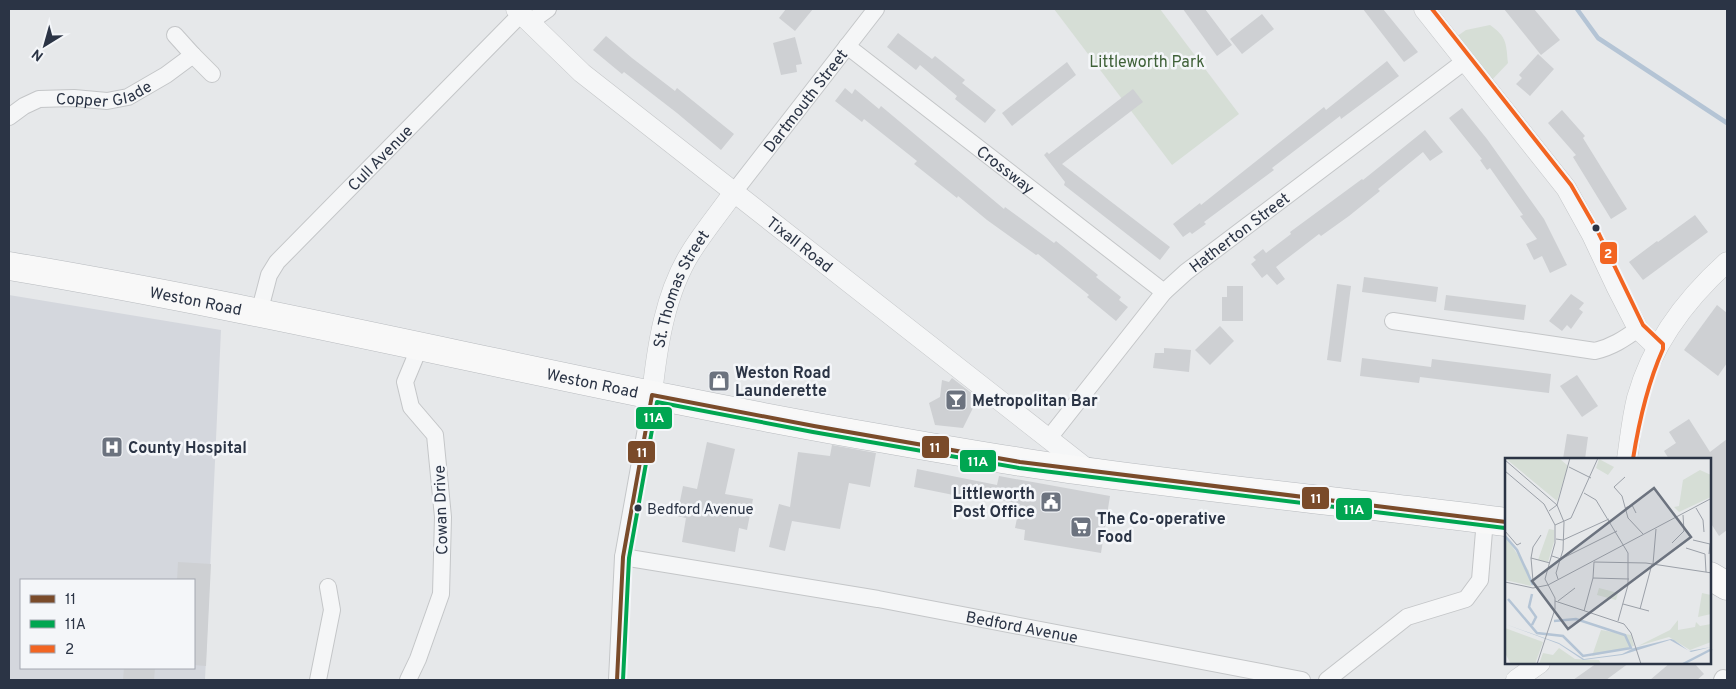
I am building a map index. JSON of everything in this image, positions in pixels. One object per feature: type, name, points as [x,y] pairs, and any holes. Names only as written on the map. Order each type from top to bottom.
[{"type":"highway","name":"Weston Road","points":[[9,266],[259,313],[652,395],[888,440],[1091,472],[1495,521]]},
{"type":"highway","points":[[1711,577],[1727,586]]},
{"type":"street","name":"Cull Avenue","points":[[259,313],[269,275],[278,262],[522,15],[548,9]]},
{"type":"street","name":"Dartmouth Street","points":[[734,192],[876,9]]},
{"type":"street","points":[[1424,9],[1566,188],[1592,235],[1638,329],[1658,347]]},
{"type":"street","name":"Tixall Road","points":[[522,15],[582,73],[1091,472]]},
{"type":"street","points":[[175,35],[212,74]]},
{"type":"street","name":"Crossway","points":[[847,46],[1164,292]]},
{"type":"street","name":"Copper Glade","points":[[9,116],[39,99],[74,98],[107,101],[128,96],[160,79],[193,55]]},
{"type":"street","name":"Hatherton Street","points":[[1049,438],[1164,292],[1186,272],[1465,61]]},
{"type":"street","name":"St. Thomas Street","points":[[652,395],[656,355],[675,287],[691,252],[734,192]]},
{"type":"street","points":[[1627,458],[1637,399],[1646,370],[1679,312],[1727,262]]},
{"type":"street","points":[[1393,321],[1595,351],[1618,344],[1638,329]]},
{"type":"street","name":"Cowan Drive","points":[[408,680],[418,660],[441,594],[442,575],[444,517],[435,435],[411,407],[405,382],[420,346]]},
{"type":"street","points":[[617,680],[623,557],[652,395]]},
{"type":"street","points":[[1327,680],[1408,617],[1466,600],[1480,580],[1495,521]]},
{"type":"street","name":"Bedford Avenue","points":[[623,557],[878,599],[1302,680]]},
{"type":"street","points":[[318,680],[332,610],[328,587]]},
{"type":"street","points":[[1516,680],[1539,664]]},
{"type":"shaded area","name":"County Hospital","points":[[9,295],[221,330],[205,680],[9,680]]},
{"type":"green space","name":"Littleworth Park","points":[[1054,9],[1160,9],[1239,114],[1172,165]]},
{"type":"green space","points":[[1490,25],[1500,33],[1505,41],[1508,63],[1488,84],[1453,39],[1466,30]]},
{"type":"building","points":[[786,9],[813,9],[795,31],[779,18]]},
{"type":"building","points":[[1183,9],[1205,9],[1232,45],[1217,56]]},
{"type":"building","points":[[1363,9],[1383,9],[1418,52],[1404,62]]},
{"type":"building","points":[[1504,9],[1534,9],[1560,40],[1541,55]]},
{"type":"building","points":[[1262,14],[1274,29],[1242,54],[1230,39]]},
{"type":"building","points":[[898,33],[932,59],[935,56],[965,80],[962,83],[996,110],[985,123],[955,99],[957,96],[920,65],[916,70],[887,47]]},
{"type":"building","points":[[606,36],[675,91],[677,88],[734,134],[721,150],[677,113],[624,72],[622,74],[593,50]]},
{"type":"building","points":[[795,37],[802,64],[796,65],[797,72],[781,75],[773,43]]},
{"type":"building","points":[[1538,54],[1554,69],[1530,96],[1516,84],[1522,78],[1519,75]]},
{"type":"building","points":[[1387,61],[1399,76],[1341,119],[1340,116],[1272,168],[1274,170],[1204,222],[1206,224],[1192,234],[1190,232],[1183,237],[1173,224],[1200,203],[1201,205],[1324,107],[1326,110]]},
{"type":"building","points":[[1067,62],[1076,75],[1012,126],[1002,113]]},
{"type":"building","points":[[845,88],[852,94],[855,89],[879,109],[881,106],[1004,209],[1005,207],[1054,243],[1056,241],[1098,275],[1096,277],[1121,297],[1119,300],[1128,307],[1116,321],[1087,297],[1089,295],[1038,254],[1036,255],[987,220],[958,196],[957,198],[914,164],[917,161],[864,119],[862,122],[835,101]]},
{"type":"building","points":[[1133,89],[1143,102],[1062,164],[1170,247],[1160,260],[1064,185],[1065,182],[1044,155],[1047,152],[1049,154]]},
{"type":"building","points":[[1462,108],[1487,139],[1544,219],[1567,265],[1550,273],[1542,256],[1534,260],[1526,244],[1537,239],[1520,216],[1523,215],[1490,168],[1487,170],[1480,160],[1482,159],[1449,118]]},
{"type":"building","points":[[1562,110],[1585,136],[1583,138],[1627,209],[1611,219],[1573,157],[1576,155],[1548,123]]},
{"type":"building","points":[[1425,130],[1443,152],[1430,161],[1423,152],[1349,216],[1321,236],[1319,234],[1276,267],[1285,279],[1277,285],[1267,274],[1262,278],[1251,264],[1256,260],[1253,257],[1263,249],[1266,253],[1291,234],[1290,232],[1363,180]]},
{"type":"building","points":[[1695,215],[1708,232],[1643,280],[1629,262]]},
{"type":"building","points":[[1364,277],[1438,287],[1436,302],[1362,292]]},
{"type":"building","points":[[1337,284],[1351,286],[1341,362],[1327,360]]},
{"type":"building","points":[[1227,286],[1243,286],[1243,321],[1222,321],[1222,297],[1227,297]]},
{"type":"building","points":[[1571,294],[1584,303],[1579,309],[1583,312],[1571,329],[1567,325],[1562,331],[1549,321]]},
{"type":"building","points":[[1446,295],[1526,305],[1524,320],[1444,310]]},
{"type":"building","points":[[1717,305],[1727,313],[1727,363],[1718,376],[1684,350]]},
{"type":"building","points":[[1220,326],[1234,341],[1210,365],[1195,350]]},
{"type":"building","points":[[1164,348],[1191,350],[1189,372],[1153,368],[1155,353],[1164,353]]},
{"type":"building","points":[[1362,358],[1431,367],[1432,359],[1551,374],[1549,393],[1420,377],[1419,383],[1360,376]]},
{"type":"building","points":[[1577,375],[1598,406],[1582,417],[1560,386]]},
{"type":"building","name":"Metropolitan Bar","points":[[952,378],[978,398],[963,428],[935,425],[929,403],[940,397],[942,380],[949,382]]},
{"type":"building","points":[[1689,419],[1710,452],[1727,439],[1727,530],[1719,536],[1711,524],[1711,458],[1668,458],[1664,451],[1676,443],[1669,432]]},
{"type":"building","points":[[1567,434],[1588,437],[1585,458],[1563,458]]},
{"type":"building","points":[[707,442],[735,449],[725,494],[753,499],[747,530],[739,528],[735,552],[682,542],[686,518],[677,516],[683,486],[697,489]]},
{"type":"building","points":[[832,445],[876,453],[870,487],[849,483],[840,529],[792,521],[785,551],[769,547],[779,504],[790,507],[798,452],[830,456]]},
{"type":"building","points":[[917,469],[997,485],[999,476],[1110,496],[1101,553],[1024,540],[1025,530],[1015,528],[1020,504],[984,496],[983,501],[914,487]]},
{"type":"building","points":[[178,562],[211,564],[206,666],[195,665],[195,579],[177,579]]},
{"type":"building","points":[[1596,664],[1628,664],[1606,680],[1573,680]]},
{"type":"building","points":[[1669,664],[1695,664],[1704,674],[1697,680],[1650,680]]},
{"type":"building","points":[[124,669],[155,669],[154,680],[123,680]]},
{"type":"waterway","points":[[1577,9],[1598,38],[1727,123]]},
{"type":"transit line","name":"2","points":[[1432,9],[1571,185],[1598,232],[1643,325],[1663,344],[1663,349],[1644,403],[1633,458]]},
{"type":"transit line","name":"11","points":[[617,680],[623,557],[652,395],[1020,462],[1505,522]]},
{"type":"transit line","name":"11A","points":[[623,680],[629,558],[657,402],[813,432],[1019,468],[1505,528]]},
{"type":"place","name":"Weston Road Launderette","points":[[719,381]]},
{"type":"place","name":"Metropolitan Bar","points":[[956,400]]},
{"type":"place","name":"County Hospital","points":[[112,447]]},
{"type":"place","name":"Littleworth Post Office","points":[[1051,502]]},
{"type":"place","name":"Bedford Avenue","points":[[638,508]]},
{"type":"place","name":"The Co-operative Food","points":[[1081,527]]}]
